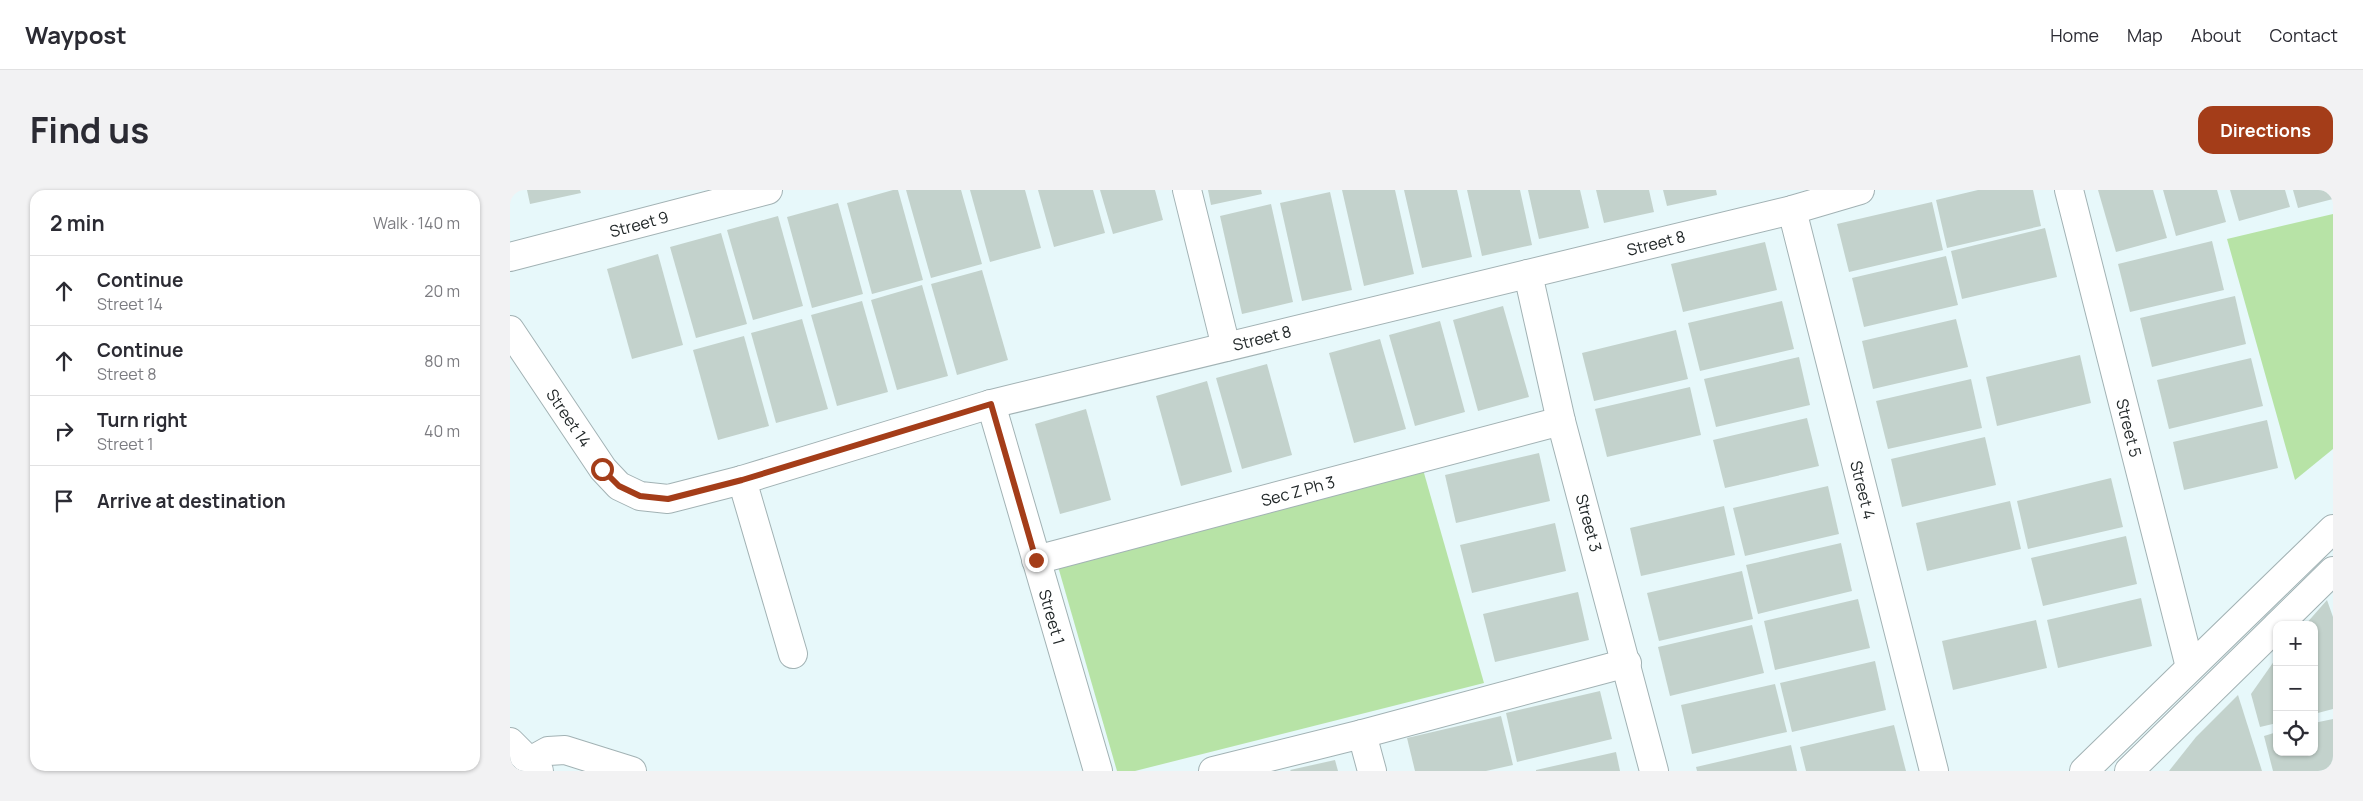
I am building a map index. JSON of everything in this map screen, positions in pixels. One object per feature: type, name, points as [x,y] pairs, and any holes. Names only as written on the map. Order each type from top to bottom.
[{"type":"street","name":"Street 9","points":[[510,257],[768,190]]},
{"type":"street","points":[[1187,190],[1226,347]]},
{"type":"street","name":"Street 8","points":[[668,499],[742,480],[991,404],[1792,210],[1860,190]]},
{"type":"street","name":"Street 5","points":[[2069,190],[2190,667]]},
{"type":"street","name":"Street 4","points":[[1792,210],[1934,771]]},
{"type":"street","name":"Street 3","points":[[1528,274],[1561,421],[1627,663],[1654,771]]},
{"type":"street","name":"Street 14","points":[[510,330],[602,469],[619,486],[640,496],[668,499]]},
{"type":"street","name":"Street 1","points":[[991,404],[1098,771]]},
{"type":"street","name":"Sec Z Ph 3","points":[[1036,560],[1561,421]]},
{"type":"street","points":[[742,480],[793,654]]},
{"type":"street","points":[[2084,771],[2333,528]]},
{"type":"street","points":[[2283,621],[2333,571]]},
{"type":"street","points":[[2129,771],[2273,631]]},
{"type":"street","points":[[1213,771],[1362,734],[1627,663]]},
{"type":"street","points":[[1362,734],[1372,771]]},
{"type":"street","points":[[510,742],[534,766],[548,751],[565,750],[632,771]]},
{"type":"green space","points":[[2333,214],[2333,449],[2295,480],[2227,239]]},
{"type":"green space","points":[[1422,466],[1484,683],[1135,771],[1117,771],[1057,563]]},
{"type":"building","points":[[527,190],[580,190],[581,193],[530,204]]},
{"type":"building","points":[[898,190],[923,280],[872,294],[847,203]]},
{"type":"building","points":[[906,190],[961,190],[982,264],[931,278]]},
{"type":"building","points":[[970,190],[1025,190],[1041,248],[990,262]]},
{"type":"building","points":[[1038,190],[1093,190],[1105,233],[1054,247]]},
{"type":"building","points":[[1100,190],[1155,190],[1163,220],[1113,234]]},
{"type":"building","points":[[1208,190],[1261,190],[1262,194],[1211,205]]},
{"type":"building","points":[[1342,190],[1395,190],[1414,274],[1364,286]]},
{"type":"building","points":[[1404,190],[1457,190],[1472,257],[1422,268]]},
{"type":"building","points":[[1467,190],[1520,190],[1532,245],[1482,256]]},
{"type":"building","points":[[1528,190],[1580,190],[1589,228],[1539,239]]},
{"type":"building","points":[[1596,190],[1649,190],[1654,212],[1604,223]]},
{"type":"building","points":[[1663,190],[1716,190],[1717,195],[1667,206]]},
{"type":"building","points":[[1978,190],[2033,190],[2041,226],[1947,248],[1936,200]]},
{"type":"building","points":[[2098,190],[2153,190],[2167,238],[2116,252]]},
{"type":"building","points":[[2163,190],[2217,190],[2226,222],[2176,236]]},
{"type":"building","points":[[2230,190],[2285,190],[2290,207],[2239,221]]},
{"type":"building","points":[[2293,190],[2333,190],[2333,199],[2298,208]]},
{"type":"building","points":[[1330,192],[1352,290],[1302,301],[1280,203]]},
{"type":"building","points":[[1932,202],[1943,250],[1849,272],[1837,224]]},
{"type":"building","points":[[838,203],[863,294],[812,308],[787,217]]},
{"type":"building","points":[[1271,204],[1293,302],[1242,314],[1220,216]]},
{"type":"building","points":[[778,216],[803,306],[753,320],[727,230]]},
{"type":"building","points":[[2045,228],[2057,277],[1962,299],[1951,251]]},
{"type":"building","points":[[721,233],[747,324],[696,338],[670,247]]},
{"type":"building","points":[[2212,241],[2224,290],[2130,312],[2118,264]]},
{"type":"building","points":[[1765,242],[1777,290],[1683,312],[1671,264]]},
{"type":"building","points":[[658,254],[683,345],[632,359],[607,269]]},
{"type":"building","points":[[1946,256],[1958,305],[1864,327],[1852,278]]},
{"type":"building","points":[[982,270],[1008,360],[957,375],[931,284]]},
{"type":"building","points":[[922,285],[948,376],[897,390],[871,300]]},
{"type":"building","points":[[2235,296],[2246,344],[2152,367],[2140,318]]},
{"type":"building","points":[[862,301],[888,392],[837,406],[811,315]]},
{"type":"building","points":[[1782,301],[1794,349],[1700,371],[1688,323]]},
{"type":"building","points":[[1503,306],[1529,397],[1478,411],[1453,320]]},
{"type":"building","points":[[802,319],[828,409],[776,423],[751,333]]},
{"type":"building","points":[[1956,319],[1968,367],[1873,389],[1862,341]]},
{"type":"building","points":[[1440,321],[1465,412],[1415,426],[1389,335]]},
{"type":"building","points":[[1676,330],[1688,379],[1594,401],[1582,353]]},
{"type":"building","points":[[744,336],[769,426],[718,440],[693,350]]},
{"type":"building","points":[[1380,339],[1406,429],[1354,443],[1329,353]]},
{"type":"building","points":[[2080,355],[2091,403],[1997,426],[1986,377]]},
{"type":"building","points":[[1799,357],[1810,405],[1716,427],[1704,379]]},
{"type":"building","points":[[2251,358],[2263,406],[2169,429],[2157,380]]},
{"type":"building","points":[[1267,364],[1292,455],[1242,469],[1216,378]]},
{"type":"building","points":[[1971,379],[1982,428],[1888,449],[1876,401]]},
{"type":"building","points":[[1207,381],[1232,472],[1181,486],[1156,396]]},
{"type":"building","points":[[1690,387],[1701,435],[1607,457],[1595,409]]},
{"type":"building","points":[[1086,409],[1111,500],[1060,514],[1035,424]]},
{"type":"building","points":[[1807,418],[1819,466],[1725,488],[1713,440]]},
{"type":"building","points":[[2267,420],[2278,468],[2184,490],[2173,442]]},
{"type":"building","points":[[1985,437],[1996,485],[1902,507],[1891,459]]},
{"type":"building","points":[[1539,453],[1550,501],[1456,523],[1445,475]]},
{"type":"building","points":[[2111,478],[2123,527],[2028,549],[2017,501]]},
{"type":"building","points":[[1828,486],[1839,534],[1745,556],[1733,508]]},
{"type":"building","points":[[2010,501],[2021,549],[1927,571],[1916,523]]},
{"type":"building","points":[[1724,506],[1735,555],[1641,576],[1630,528]]},
{"type":"building","points":[[1555,523],[1566,571],[1472,593],[1460,545]]},
{"type":"building","points":[[2126,536],[2137,584],[2043,606],[2031,558]]},
{"type":"building","points":[[1841,543],[1852,591],[1758,614],[1746,565]]},
{"type":"building","points":[[1742,571],[1753,619],[1659,641],[1647,593]]},
{"type":"building","points":[[1578,592],[1589,640],[1495,662],[1483,614]]},
{"type":"building","points":[[2141,598],[2152,646],[2058,668],[2047,620]]},
{"type":"building","points":[[1858,599],[1870,648],[1775,670],[1764,621]]},
{"type":"building","points":[[2327,600],[2333,617],[2333,709],[2318,713],[2318,621],[2309,621]]},
{"type":"building","points":[[2036,620],[2047,668],[1953,690],[1942,641]]},
{"type":"building","points":[[1752,625],[1764,673],[1670,696],[1658,647]]},
{"type":"building","points":[[1875,661],[1886,710],[1792,732],[1780,683]]},
{"type":"building","points":[[2273,663],[2273,724],[2260,727],[2251,694]]},
{"type":"building","points":[[1775,684],[1787,732],[1692,754],[1681,705]]},
{"type":"building","points":[[1600,691],[1612,739],[1517,762],[1506,713]]},
{"type":"building","points":[[2238,695],[2262,771],[2169,771],[2196,737]]},
{"type":"building","points":[[1501,716],[1513,765],[1486,771],[1415,771],[1407,738]]},
{"type":"building","points":[[2333,719],[2333,771],[2273,771],[2264,736],[2273,733],[2273,756],[2318,756],[2318,722]]},
{"type":"building","points":[[1894,725],[1906,771],[1806,771],[1800,747]]},
{"type":"building","points":[[1791,745],[1797,771],[1697,771],[1696,767]]},
{"type":"building","points":[[1616,752],[1620,771],[1536,771],[1536,770]]},
{"type":"building","points":[[1335,760],[1338,771],[1290,770]]},
{"type":"route","points":[[602,469],[619,486],[640,496],[668,499],[742,480],[991,404],[1036,560]]}]
